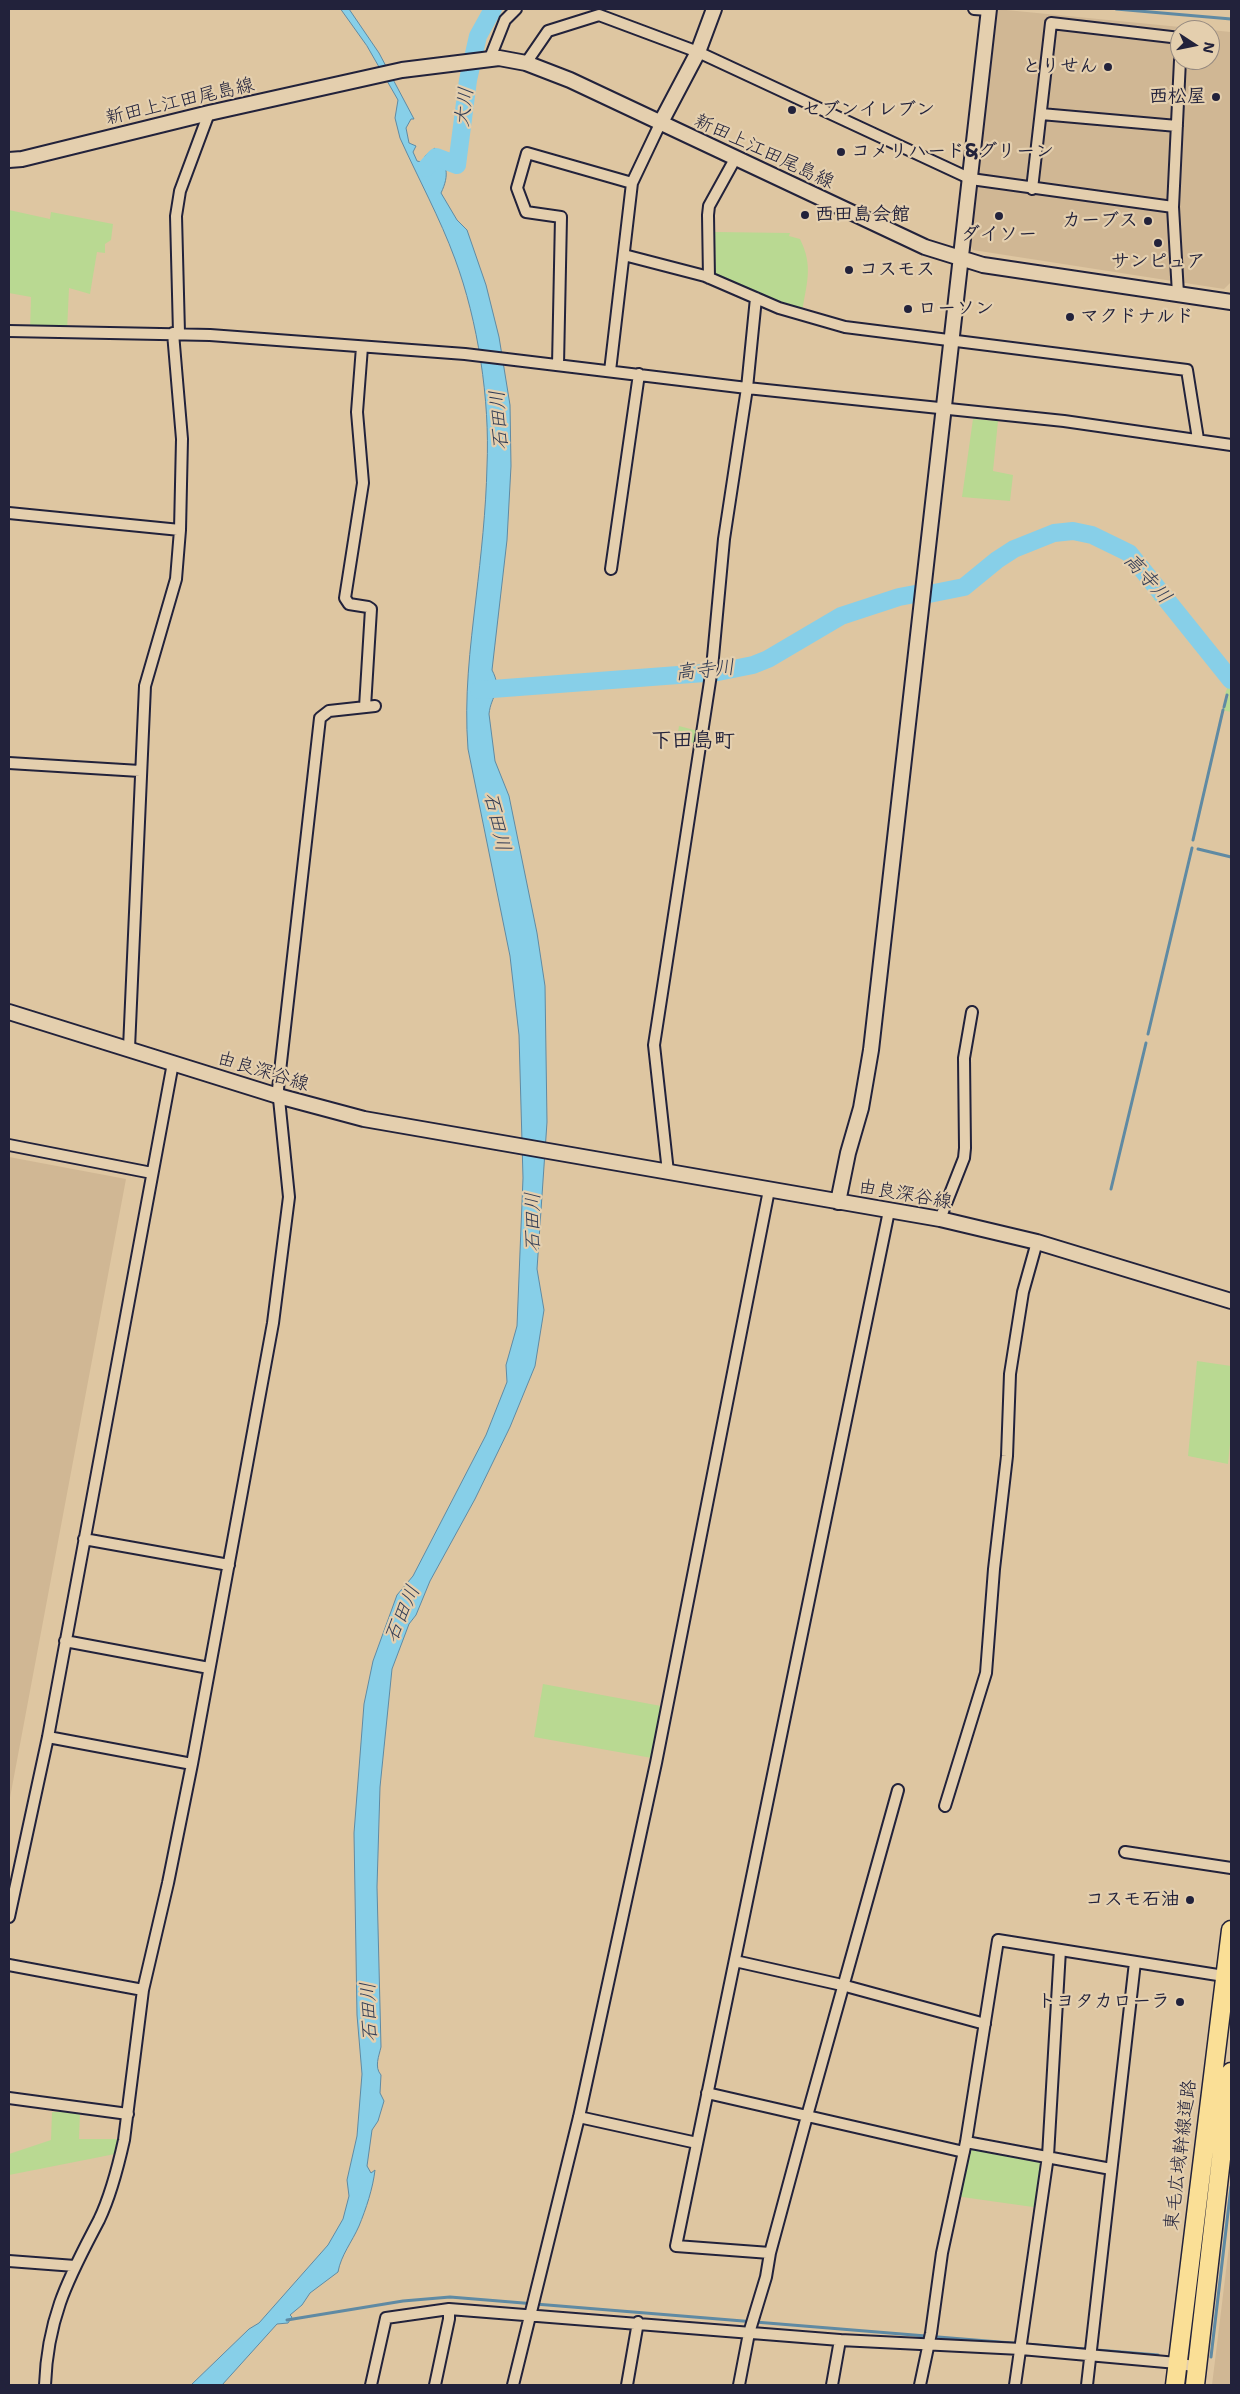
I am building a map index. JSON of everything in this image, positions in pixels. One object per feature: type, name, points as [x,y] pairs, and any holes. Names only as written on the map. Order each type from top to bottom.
[{"type":"highway","name":"東毛広域幹線道路","points":[[1175,2385],[1211,2078],[1231,1930]]},
{"type":"highway","points":[[1195,2385],[1231,2078]]},
{"type":"main road","points":[[660,124],[698,52],[714,9]]},
{"type":"main road","points":[[838,1202],[848,1153],[861,1108],[871,1050],[942,408],[971,179],[989,10]]},
{"type":"main road","name":"新田上江田尾島線","points":[[9,160],[22,159],[209,113],[402,70],[490,58],[526,63],[570,80],[925,248],[983,264],[1231,302]]},
{"type":"main road","name":"由良深谷線","points":[[9,1012],[278,1096],[364,1119],[940,1220],[1037,1242],[1231,1301]]},
{"type":"main road","points":[[1211,2078],[1231,2078]]},
{"type":"street","points":[[490,58],[505,20],[516,9]]},
{"type":"street","points":[[974,9],[989,10]]},
{"type":"street","points":[[526,63],[548,31],[599,15],[698,52],[971,179],[1032,189],[1173,207]]},
{"type":"street","points":[[1032,189],[1051,23],[1170,37]]},
{"type":"street","points":[[1178,294],[1173,207],[1180,70]]},
{"type":"street","points":[[129,1048],[145,686],[176,579],[180,530],[182,439],[176,333],[176,216],[180,191],[209,113]]},
{"type":"street","points":[[1041,114],[1177,126]]},
{"type":"street","points":[[610,371],[632,183],[660,124]]},
{"type":"street","points":[[558,365],[561,217],[526,212],[517,188],[528,153],[632,183]]},
{"type":"street","points":[[710,278],[709,206],[735,159]]},
{"type":"street","points":[[624,255],[710,278],[811,319],[845,327],[1187,370],[1198,439]]},
{"type":"street","points":[[668,1172],[654,1052],[711,672],[724,539],[746,388],[756,298]]},
{"type":"street","points":[[9,330],[176,333],[465,354],[746,388],[1064,421],[1231,445]]},
{"type":"street","points":[[45,2385],[51,2334],[60,2303],[75,2266],[100,2218],[113,2182],[128,2114],[143,1990],[168,1883],[192,1764],[273,1323],[289,1198],[278,1096],[320,718],[329,711],[370,706],[370,609],[350,604],[345,598],[363,483],[357,412],[362,347]]},
{"type":"street","points":[[611,569],[638,374]]},
{"type":"street","points":[[9,513],[180,530]]},
{"type":"street","points":[[9,762],[140,771]]},
{"type":"street","points":[[940,1220],[964,1153],[964,1058],[972,1012]]},
{"type":"street","points":[[9,1917],[48,1737],[173,1064]]},
{"type":"street","points":[[9,1145],[152,1173]]},
{"type":"street","points":[[514,2385],[531,2308],[579,2117],[658,1753],[769,1190]]},
{"type":"street","points":[[770,2253],[676,2246],[890,1211]]},
{"type":"street","points":[[945,1806],[986,1673],[994,1569],[1007,1456],[1010,1374],[1023,1292],[1037,1242]]},
{"type":"street","points":[[84,1539],[229,1565]]},
{"type":"street","points":[[65,1641],[209,1668]]},
{"type":"street","points":[[48,1737],[192,1764]]},
{"type":"street","points":[[739,2385],[749,2333],[766,2277],[770,2253],[806,2116],[898,1790]]},
{"type":"street","points":[[1124,1852],[1231,1868]]},
{"type":"street","points":[[920,2385],[942,2253],[965,2147],[998,1940],[1224,1976]]},
{"type":"street","points":[[1015,2385],[1048,2156],[1060,1950]]},
{"type":"street","points":[[735,1961],[842,1985],[985,2024]]},
{"type":"street","points":[[1087,2385],[1135,1962]]},
{"type":"street","points":[[9,1965],[143,1990]]},
{"type":"street","points":[[707,2093],[806,2116],[965,2147],[1048,2156],[1112,2169]]},
{"type":"street","points":[[9,2098],[128,2114]]},
{"type":"street","points":[[579,2117],[697,2143]]},
{"type":"street","points":[[9,2261],[75,2266]]},
{"type":"street","points":[[371,2385],[386,2318],[449,2309],[531,2308],[638,2322],[749,2333],[840,2340],[1021,2349],[1177,2363],[1197,2367]]},
{"type":"street","points":[[436,2385],[449,2319],[449,2309]]},
{"type":"street","points":[[627,2385],[638,2322]]},
{"type":"street","points":[[832,2385],[840,2340]]},
{"type":"shaded area","points":[[996,9],[1170,26],[1170,70],[1220,70],[1220,31],[1231,32],[1231,282],[1224,289],[973,250],[969,244]]},
{"type":"shaded area","points":[[9,1157],[126,1179],[9,1803]]},
{"type":"shaded area","points":[[1231,2230],[1231,2385],[1212,2385]]},
{"type":"green space","points":[[9,210],[50,219],[51,212],[113,224],[111,240],[105,244],[105,253],[97,252],[90,294],[69,288],[67,331],[30,331],[31,297],[9,293]]},
{"type":"green space","points":[[715,232],[790,233],[789,236],[800,239],[807,258],[808,267],[802,313],[716,276]]},
{"type":"green space","points":[[973,419],[998,421],[993,471],[1013,475],[1010,501],[962,497]]},
{"type":"green space","points":[[1154,590],[1231,685],[1231,712],[1222,710],[1229,696],[1225,694],[1228,686],[1159,601],[1153,600],[1155,598],[1151,595]]},
{"type":"green space","points":[[679,726],[698,731],[697,744],[677,738]]},
{"type":"green space","points":[[1197,1361],[1231,1366],[1231,1434],[1228,1464],[1188,1456]]},
{"type":"green space","points":[[543,1684],[661,1706],[652,1758],[534,1737]]},
{"type":"green space","points":[[52,2112],[80,2112],[79,2139],[118,2139],[115,2154],[9,2175],[9,2154],[51,2140]]},
{"type":"green space","points":[[966,2142],[1048,2156],[1040,2208],[955,2196]]},
{"type":"water","name":"石田川","points":[[341,9],[349,9],[379,53],[414,119],[411,119],[406,128],[409,143],[416,146],[413,152],[417,161],[425,163],[425,156],[435,148],[445,165],[446,180],[441,193],[457,220],[467,230],[486,285],[499,337],[510,405],[511,466],[507,540],[492,670],[496,688],[489,714],[495,761],[509,796],[537,933],[545,986],[547,1122],[537,1269],[544,1310],[535,1366],[510,1427],[475,1499],[430,1581],[416,1615],[409,1624],[392,1669],[380,1787],[377,1887],[381,2047],[377,2065],[381,2075],[380,2093],[384,2101],[378,2121],[372,2130],[367,2166],[371,2173],[375,2170],[367,2206],[338,2272],[310,2293],[302,2305],[290,2315],[292,2317],[288,2323],[277,2324],[222,2385],[191,2385],[249,2329],[259,2323],[328,2245],[343,2219],[349,2196],[347,2180],[357,2136],[362,2074],[357,2015],[354,1833],[364,1704],[373,1661],[397,1595],[413,1576],[486,1435],[507,1382],[506,1365],[517,1326],[523,1178],[519,1035],[510,956],[468,749],[467,730],[468,673],[483,532],[486,483],[486,415],[481,361],[470,308],[455,259],[436,213],[400,138],[395,118],[398,100],[367,46]]},
{"type":"waterway","name":"大川","points":[[426,168],[436,157],[457,165],[468,80],[478,36],[493,9]]},
{"type":"waterway","name":"大川","points":[[1116,9],[1231,19]]},
{"type":"waterway","name":"高寺川","points":[[929,594],[964,587],[997,560],[1014,549],[1054,533],[1073,531],[1092,535],[1129,553],[1231,680]]},
{"type":"waterway","name":"高寺川","points":[[479,690],[718,672],[753,665],[768,659],[841,616],[899,597],[915,594]]},
{"type":"waterway","points":[[1224,707],[1227,695]]},
{"type":"waterway","points":[[1193,840],[1223,710]]},
{"type":"waterway","points":[[1148,1034],[1192,848]]},
{"type":"waterway","points":[[1198,849],[1231,857]]},
{"type":"waterway","points":[[1111,1189],[1146,1043]]},
{"type":"waterway","points":[[1211,2357],[1231,2187]]},
{"type":"waterway","points":[[287,2320],[403,2301],[450,2297],[1158,2355]]},
{"type":"place","name":"とりせん","points":[[1108,67]]},
{"type":"place","name":"西松屋","points":[[1216,97]]},
{"type":"place","name":"セブンイレブン","points":[[792,110]]},
{"type":"place","name":"コメリハード&グリーン","points":[[841,152]]},
{"type":"place","name":"西田島会館","points":[[805,215]]},
{"type":"place","name":"ダイソー","points":[[999,216]]},
{"type":"place","name":"カーブス","points":[[1148,221]]},
{"type":"place","name":"サンピュア","points":[[1158,243]]},
{"type":"place","name":"コスモス","points":[[849,270]]},
{"type":"place","name":"ローソン","points":[[908,309]]},
{"type":"place","name":"マクドナルド","points":[[1070,317]]},
{"type":"place","name":"コスモ石油","points":[[1190,1900]]},
{"type":"place","name":"トヨタカローラ","points":[[1180,2002]]},
{"type":"district","name":"下田島町","points":[[693,742]]}]
